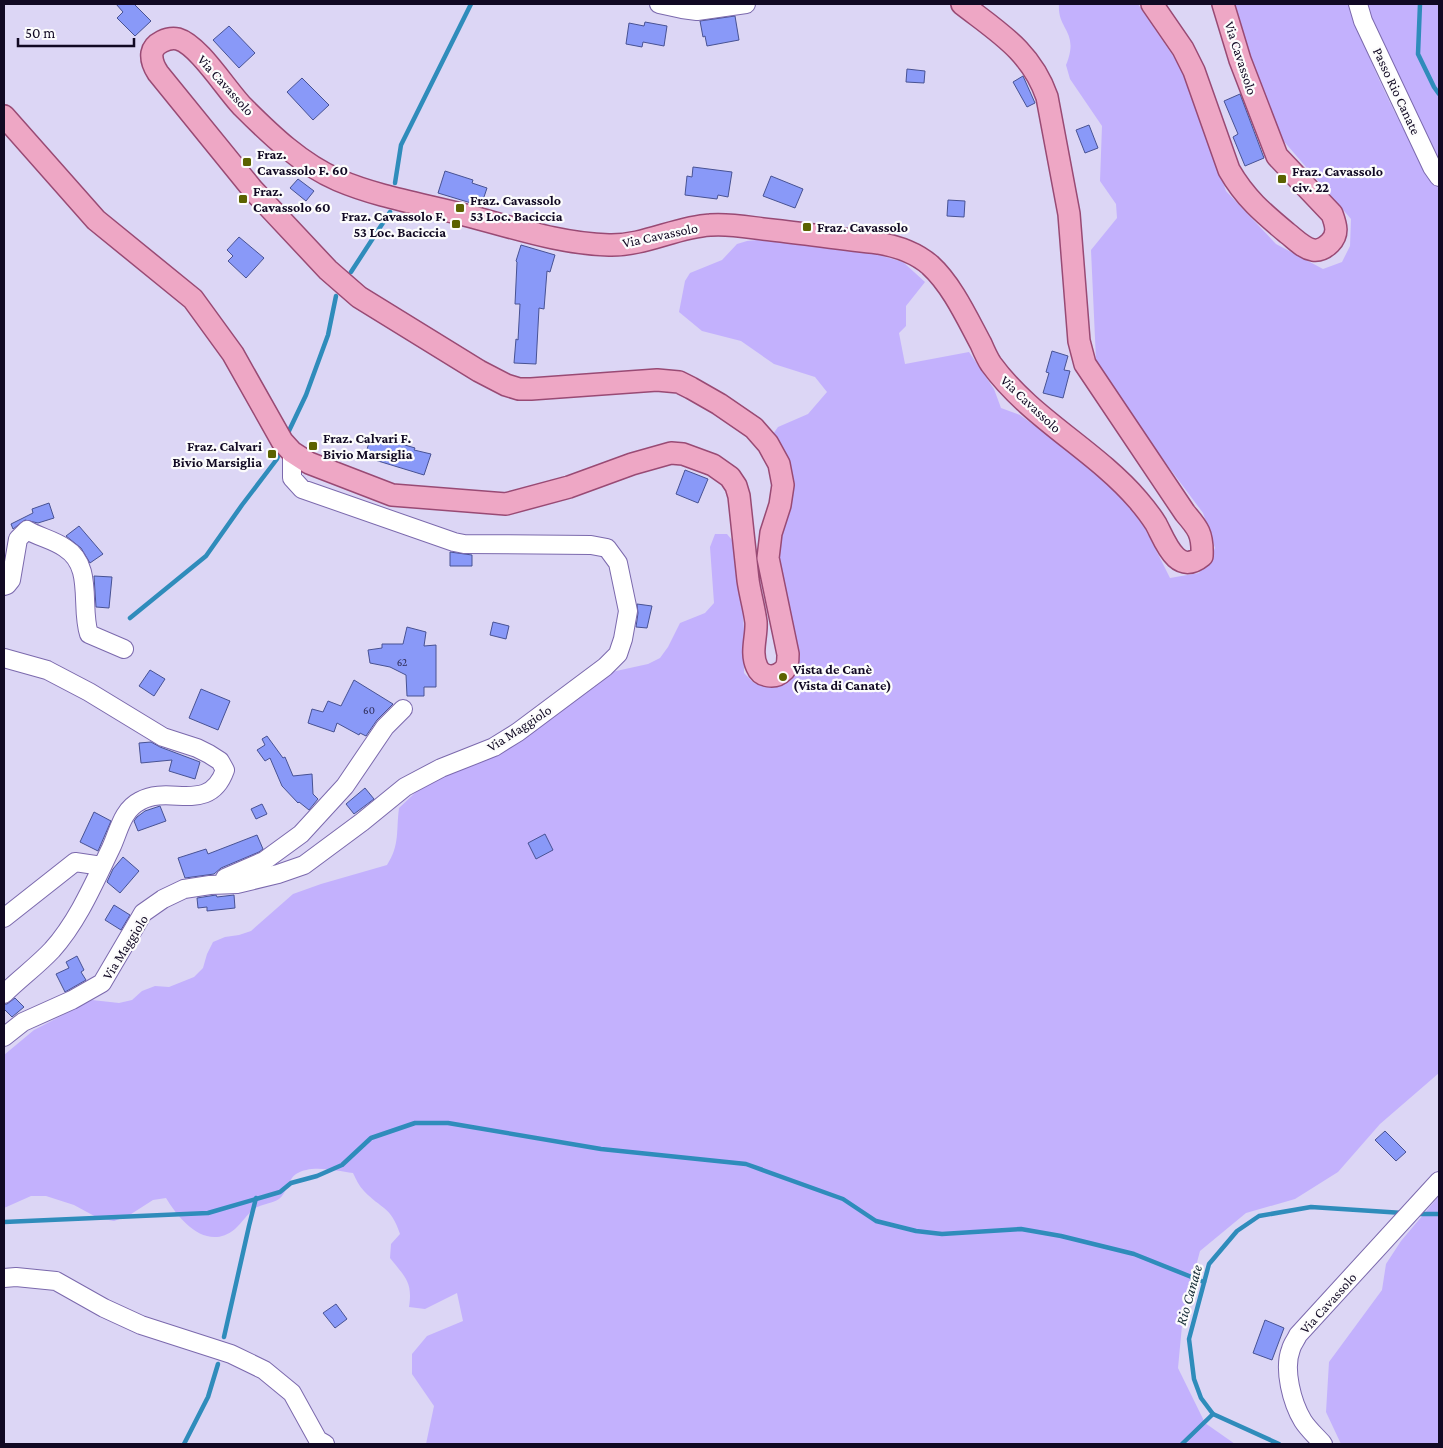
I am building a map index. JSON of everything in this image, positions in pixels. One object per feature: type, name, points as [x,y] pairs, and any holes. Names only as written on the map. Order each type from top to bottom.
[{"type":"main road","name":"Via Cavassolo","points":[[288,448],[316,466],[392,495],[506,504],[569,487],[632,464],[670,453],[683,454],[713,465],[730,477],[736,486],[739,496],[756,626],[753,651],[757,668],[761,673],[768,676],[777,675],[786,666],[788,654],[768,558],[770,533],[780,505],[783,485],[779,464],[768,444],[754,428],[719,404],[691,388],[672,380],[531,389],[519,389],[506,385],[479,371],[359,297],[328,270],[253,190],[158,73],[153,62],[152,52],[159,43],[165,40],[179,39],[200,55],[242,106],[303,161],[337,179],[373,192],[578,243],[612,245],[642,241],[682,230],[710,225],[741,226],[878,243],[907,251],[930,265],[942,279],[990,363],[1010,388],[1042,418],[1099,461],[1122,482],[1155,523],[1170,552],[1185,562],[1197,560],[1202,556],[1203,544],[1199,530],[1185,513],[1112,406],[1084,359],[1080,341],[1069,214],[1042,84],[1020,50],[962,4]]},
{"type":"main road","name":"Via Cavassolo","points":[[1152,4],[1183,50],[1194,71],[1229,170],[1236,183],[1258,209],[1301,244],[1313,250],[1324,248],[1337,233],[1332,214],[1277,156],[1240,60],[1223,4]]},
{"type":"main road","points":[[4,116],[96,220],[193,299],[233,354],[288,448]]},
{"type":"street","points":[[659,4],[697,11],[746,4]]},
{"type":"street","name":"Passo Rio Canate","points":[[1358,4],[1432,167],[1439,177]]},
{"type":"street","name":"Via Maggiolo","points":[[4,1037],[23,1022],[72,1000],[102,983],[143,913],[162,899],[184,889],[210,885],[237,884],[278,874],[304,865],[405,787],[441,768],[494,747],[518,732],[605,667],[618,654],[628,611],[618,563],[607,548],[591,545],[464,544],[454,542],[302,490],[292,478],[288,448]]},
{"type":"street","points":[[4,586],[11,580],[18,539],[27,530],[66,548],[81,567],[84,581],[85,622],[89,634],[124,649]]},
{"type":"street","points":[[4,658],[46,670],[89,692],[163,737],[209,754],[220,761],[225,770],[221,782],[208,792],[191,798],[157,795],[140,801],[126,813],[81,909],[52,950],[4,994]]},
{"type":"street","points":[[210,885],[264,862],[301,834],[345,786],[385,727],[403,709]]},
{"type":"street","points":[[4,918],[75,862],[102,866]]},
{"type":"street","name":"Via Cavassolo","points":[[1323,1444],[1303,1422],[1296,1408],[1289,1374],[1290,1350],[1298,1335],[1434,1186]]},
{"type":"street","points":[[4,1278],[16,1277],[56,1281],[104,1308],[141,1325],[232,1354],[264,1370],[292,1393],[318,1440],[324,1444]]},
{"type":"shaded area","points":[[1059,4],[1138,4],[1184,72],[1226,191],[1276,244],[1323,269],[1342,262],[1350,246],[1351,219],[1281,138],[1247,52],[1233,4],[1350,4],[1362,40],[1385,93],[1420,162],[1439,189],[1439,1073],[1380,1124],[1338,1172],[1295,1199],[1246,1213],[1200,1251],[1183,1315],[1178,1368],[1205,1423],[1235,1444],[426,1444],[434,1406],[412,1374],[412,1354],[427,1336],[463,1321],[457,1293],[425,1309],[409,1307],[410,1291],[407,1280],[390,1258],[391,1244],[400,1234],[397,1225],[389,1213],[362,1189],[353,1173],[324,1169],[302,1171],[293,1176],[279,1199],[257,1207],[235,1229],[225,1235],[214,1237],[195,1231],[179,1216],[166,1198],[153,1200],[128,1216],[114,1221],[98,1218],[74,1205],[46,1196],[31,1196],[4,1208],[4,1055],[34,1030],[92,1000],[119,1003],[132,1000],[142,991],[155,986],[169,987],[194,977],[203,968],[213,942],[251,931],[293,894],[387,865],[396,844],[399,808],[419,789],[607,673],[648,664],[660,658],[680,623],[705,613],[714,603],[710,547],[715,534],[727,534],[736,545],[739,558],[744,630],[744,673],[754,683],[767,686],[782,684],[791,679],[795,670],[777,546],[793,493],[787,463],[773,434],[778,427],[808,414],[827,392],[815,377],[774,364],[741,341],[702,331],[679,312],[685,281],[690,273],[722,260],[737,244],[757,240],[858,249],[903,262],[925,282],[906,306],[906,326],[899,333],[905,364],[969,352],[994,389],[1001,408],[1020,415],[1093,468],[1123,494],[1143,524],[1170,578],[1199,573],[1215,548],[1203,513],[1115,395],[1096,360],[1091,250],[1117,218],[1116,204],[1100,181],[1102,126],[1070,79],[1066,65],[1071,45],[1061,20]]},
{"type":"shaded area","points":[[1364,4],[1439,4],[1439,164]]},
{"type":"shaded area","points":[[1439,1196],[1439,1444],[1341,1444],[1326,1412],[1329,1362],[1382,1290],[1386,1264],[1401,1241]]},
{"type":"building","points":[[116,4],[134,4],[151,21],[135,36],[117,18],[123,12]]},
{"type":"building","points":[[735,16],[739,40],[707,46],[700,21]]},
{"type":"building","points":[[645,22],[667,26],[664,46],[643,42],[642,47],[626,44],[629,23],[644,26]]},
{"type":"building","points":[[229,26],[255,53],[239,68],[213,40]]},
{"type":"building","points":[[907,69],[925,71],[924,83],[906,82]]},
{"type":"building","points":[[1023,76],[1035,103],[1027,107],[1013,82]]},
{"type":"building","points":[[302,78],[329,105],[313,120],[287,92]]},
{"type":"building","points":[[1240,94],[1264,158],[1245,166],[1233,137],[1238,134],[1224,101]]},
{"type":"building","points":[[1089,125],[1098,148],[1085,153],[1076,130]]},
{"type":"building","points":[[693,167],[732,172],[728,197],[718,195],[717,199],[685,195],[687,176],[692,177]]},
{"type":"building","points":[[445,171],[473,180],[472,183],[487,188],[481,206],[438,193]]},
{"type":"building","points":[[771,176],[803,189],[795,208],[763,196]]},
{"type":"building","points":[[298,179],[314,191],[306,201],[290,188]]},
{"type":"building","points":[[948,200],[965,201],[964,217],[947,216]]},
{"type":"building","points":[[239,237],[264,258],[246,278],[228,261],[233,256],[227,250]]},
{"type":"building","points":[[521,245],[555,255],[550,272],[547,271],[544,309],[539,308],[536,364],[514,363],[516,339],[518,340],[520,304],[515,304],[516,261]]},
{"type":"building","points":[[1052,351],[1068,356],[1064,370],[1070,371],[1063,398],[1043,393],[1049,373],[1046,372]]},
{"type":"building","points":[[371,435],[431,454],[424,475],[365,457]]},
{"type":"building","points":[[685,470],[708,479],[698,503],[676,494]]},
{"type":"building","points":[[49,503],[54,518],[38,523],[25,520],[13,529],[11,524],[33,513],[32,509]]},
{"type":"building","points":[[79,526],[103,554],[90,563],[81,548],[66,536]]},
{"type":"building","points":[[450,552],[472,555],[472,566],[450,566]]},
{"type":"building","points":[[94,576],[112,577],[109,608],[96,607]]},
{"type":"building","points":[[637,604],[652,606],[647,628],[636,627]]},
{"type":"building","points":[[493,622],[509,626],[506,639],[490,635]]},
{"type":"building","points":[[407,627],[426,632],[424,646],[436,645],[436,687],[424,687],[424,696],[407,696],[406,675],[390,667],[370,663],[368,650],[382,648],[382,644],[403,644]]},
{"type":"building","points":[[150,670],[165,679],[154,696],[139,686]]},
{"type":"building","points":[[354,680],[393,704],[377,720],[366,736],[360,733],[359,735],[337,723],[334,732],[308,723],[312,709],[323,712],[328,701],[341,706]]},
{"type":"building","points":[[201,689],[230,701],[218,730],[189,718]]},
{"type":"building","points":[[267,736],[283,758],[285,757],[293,776],[312,774],[313,794],[318,799],[309,810],[298,803],[282,786],[270,758],[265,761],[257,750],[265,745],[262,739]]},
{"type":"building","points":[[151,742],[200,762],[195,779],[169,771],[172,760],[141,763],[139,743]]},
{"type":"building","points":[[365,788],[374,799],[354,814],[346,804]]},
{"type":"building","points":[[262,804],[267,814],[256,819],[251,809]]},
{"type":"building","points":[[160,806],[166,821],[138,831],[134,821],[137,817],[145,811]]},
{"type":"building","points":[[94,812],[111,821],[98,851],[80,842]]},
{"type":"building","points":[[545,834],[553,850],[536,859],[528,843]]},
{"type":"building","points":[[257,835],[263,849],[259,852],[221,868],[214,874],[185,878],[178,858],[206,849],[208,854]]},
{"type":"building","points":[[123,857],[139,871],[120,893],[107,882],[113,869]]},
{"type":"building","points":[[216,895],[217,897],[234,895],[235,908],[207,911],[207,907],[198,908],[197,898]]},
{"type":"building","points":[[114,905],[130,915],[121,930],[105,920]]},
{"type":"building","points":[[77,956],[84,970],[81,972],[86,980],[65,992],[56,974],[69,968],[66,962]]},
{"type":"building","points":[[15,998],[24,1007],[12,1017],[4,1009],[4,1004]]},
{"type":"building","points":[[1385,1131],[1406,1152],[1396,1161],[1375,1140]]},
{"type":"building","points":[[336,1304],[347,1319],[335,1328],[323,1313]]},
{"type":"building","points":[[1265,1320],[1284,1328],[1272,1360],[1253,1353]]},
{"type":"waterway","points":[[395,183],[401,145],[471,4]]},
{"type":"waterway","name":"Rio Canate","points":[[1420,4],[1418,54],[1439,94]]},
{"type":"waterway","points":[[351,272],[390,212]]},
{"type":"waterway","points":[[287,435],[306,395],[328,335],[336,296]]},
{"type":"waterway","points":[[130,618],[206,556],[277,459],[281,449]]},
{"type":"waterway","points":[[4,1222],[208,1213],[280,1192],[291,1183],[317,1176],[342,1165],[371,1138],[415,1123],[448,1123],[601,1149],[746,1164],[843,1199],[876,1221],[916,1231],[942,1234],[1021,1229],[1061,1236],[1134,1254],[1204,1282]]},
{"type":"waterway","points":[[224,1337],[256,1198]]},
{"type":"waterway","name":"Rio Canate","points":[[1279,1444],[1213,1414],[1201,1398],[1194,1379],[1189,1339],[1209,1264],[1237,1231],[1259,1216],[1311,1207],[1403,1213]]},
{"type":"waterway","name":"Rio Canate","points":[[1416,1214],[1439,1214]]},
{"type":"waterway","points":[[184,1444],[208,1397],[218,1364]]},
{"type":"waterway","points":[[1182,1444],[1213,1414]]},
{"type":"place","name":"Fraz. Cavassolo F. 60","points":[[247,162]]},
{"type":"place","name":"Fraz. Cavassolo civ. 22","points":[[1282,179]]},
{"type":"place","name":"Fraz. Cavassolo 60","points":[[243,199]]},
{"type":"place","name":"Fraz. Cavassolo 53 Loc. Baciccia","points":[[460,208]]},
{"type":"place","name":"Fraz. Cavassolo F. 53 Loc. Baciccia","points":[[456,224]]},
{"type":"place","name":"Fraz. Cavassolo","points":[[807,227]]},
{"type":"place","name":"Fraz. Calvari F. Bivio Marsiglia","points":[[313,446]]},
{"type":"place","name":"Fraz. Calvari Bivio Marsiglia","points":[[272,454]]},
{"type":"place","name":"Vista de Canè (Vista di Canate)","points":[[783,677]]}]
